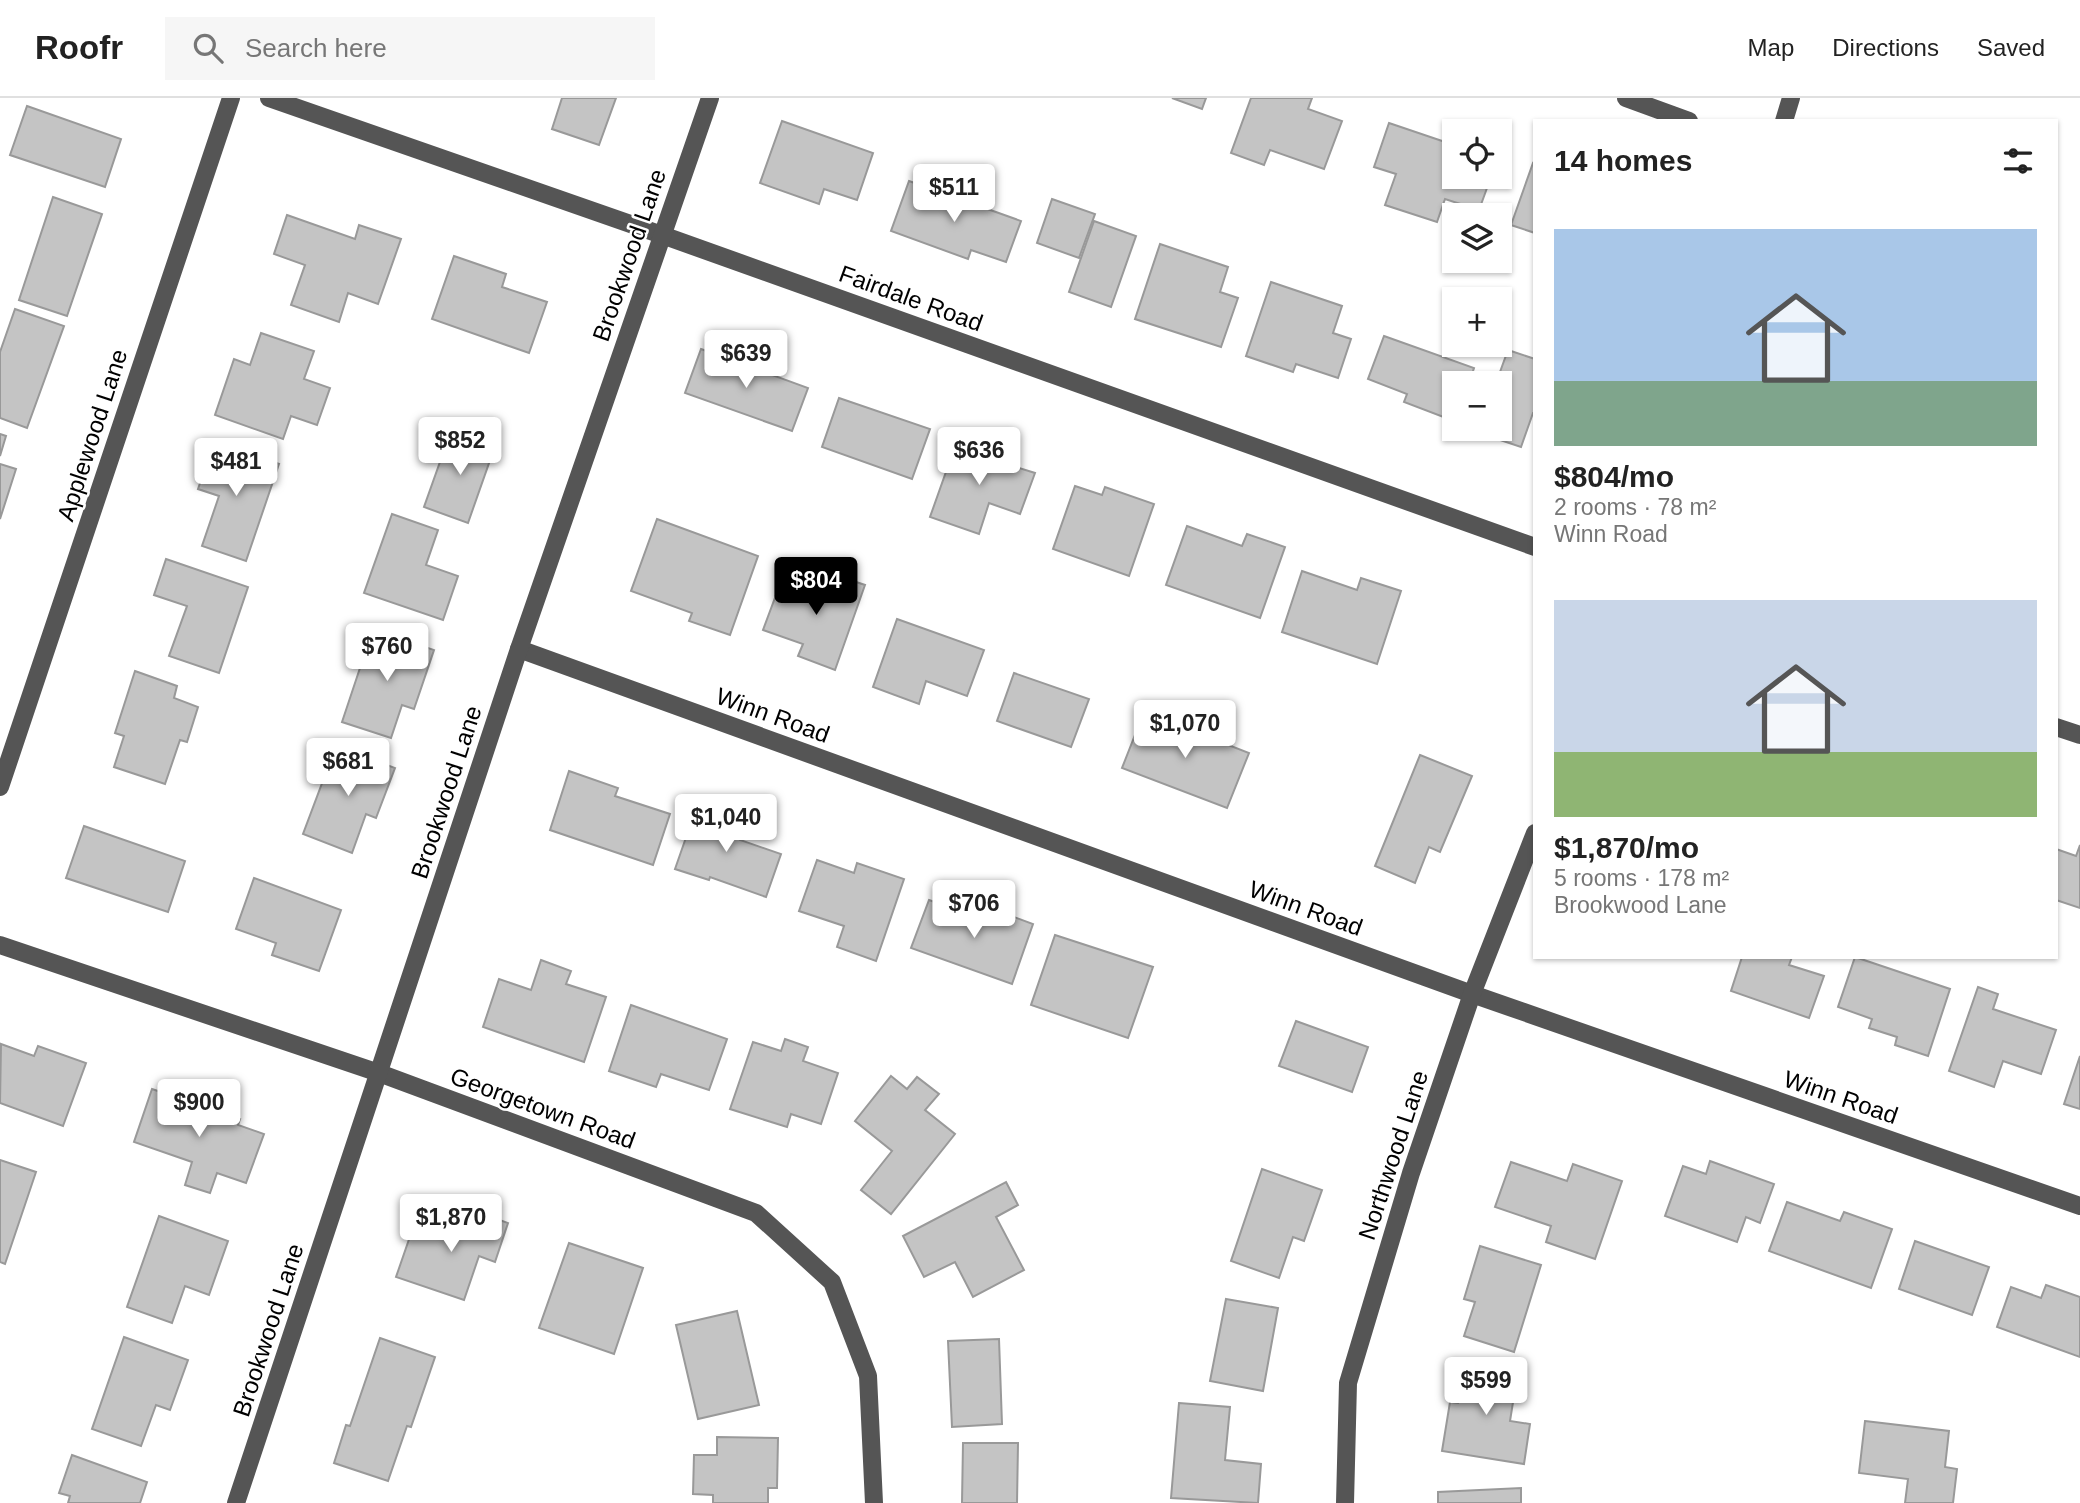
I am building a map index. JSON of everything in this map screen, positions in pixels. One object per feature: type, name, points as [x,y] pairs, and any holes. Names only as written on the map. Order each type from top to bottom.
[{"type":"street","name":"Applewood Lane","points":[[0,788],[230,98]]},
{"type":"street","name":"Fairdale Road","points":[[270,98],[1533,546]]},
{"type":"street","name":"Brookwood Lane","points":[[236,1503],[519,649],[710,98]]},
{"type":"street","points":[[1626,98],[1684,119]]},
{"type":"street","points":[[1785,119],[1791,98]]},
{"type":"street","name":"Winn Road","points":[[519,649],[1472,994],[2080,1206]]},
{"type":"street","points":[[2058,728],[2080,735]]},
{"type":"street","name":"Northwood Lane","points":[[1345,1503],[1348,1383],[1411,1173],[1472,994],[1533,838]]},
{"type":"street","name":"Georgetown Road","points":[[0,945],[379,1073],[757,1213],[832,1282],[867,1376],[874,1503]]},
{"type":"building","points":[[562,98],[616,98],[599,145],[552,129]]},
{"type":"building","points":[[1172,98],[1206,98],[1202,109]]},
{"type":"building","points":[[1251,98],[1312,98],[1308,109],[1342,121],[1324,169],[1270,150],[1264,165],[1231,153]]},
{"type":"building","points":[[27,106],[121,139],[105,187],[10,155]]},
{"type":"building","points":[[782,121],[873,153],[857,200],[824,189],[819,204],[760,183]]},
{"type":"building","points":[[1389,123],[1442,141],[1442,189],[1487,189],[1482,203],[1457,203],[1445,199],[1437,222],[1385,205],[1396,174],[1374,167]]},
{"type":"building","points":[[1533,163],[1533,232],[1512,225],[1512,222]]},
{"type":"building","points":[[909,181],[1021,221],[1006,262],[971,250],[968,259],[891,231]]},
{"type":"building","points":[[53,197],[102,214],[67,316],[19,300]]},
{"type":"building","points":[[1052,199],[1095,214],[1079,258],[1037,243]]},
{"type":"building","points":[[287,215],[355,239],[359,225],[401,239],[378,304],[348,293],[339,322],[291,305],[305,265],[274,254]]},
{"type":"building","points":[[1094,221],[1136,236],[1111,307],[1069,292]]},
{"type":"building","points":[[1160,244],[1228,267],[1220,292],[1238,298],[1221,347],[1135,319]]},
{"type":"building","points":[[454,256],[506,274],[502,287],[547,302],[529,353],[432,319]]},
{"type":"building","points":[[1271,282],[1342,306],[1333,333],[1351,339],[1338,378],[1296,364],[1293,372],[1246,356]]},
{"type":"building","points":[[15,309],[64,326],[27,428],[0,418],[0,352]]},
{"type":"building","points":[[261,333],[314,351],[304,379],[330,388],[317,425],[291,416],[283,439],[215,415],[234,359],[250,365]]},
{"type":"building","points":[[1384,336],[1474,368],[1473,371],[1442,371],[1442,416],[1404,402],[1407,394],[1368,379]]},
{"type":"building","points":[[701,349],[808,388],[792,431],[685,393]]},
{"type":"building","points":[[1512,351],[1533,358],[1533,413],[1521,447],[1503,441],[1512,441],[1512,371],[1500,371],[1505,357],[1512,357]]},
{"type":"building","points":[[839,398],[930,429],[912,479],[822,447]]},
{"type":"building","points":[[451,431],[495,446],[468,523],[424,507]]},
{"type":"building","points":[[0,434],[6,436],[0,456]]},
{"type":"building","points":[[958,438],[1006,455],[1003,463],[1035,473],[1020,514],[989,503],[979,534],[930,517]]},
{"type":"building","points":[[214,442],[279,464],[246,561],[202,546],[219,496],[198,489]]},
{"type":"building","points":[[0,464],[16,469],[0,519]]},
{"type":"building","points":[[1075,486],[1102,495],[1105,487],[1154,504],[1129,576],[1053,549]]},
{"type":"building","points":[[392,514],[438,530],[426,565],[458,576],[443,620],[364,593]]},
{"type":"building","points":[[657,519],[758,556],[730,635],[689,621],[692,613],[631,591]]},
{"type":"building","points":[[1187,526],[1242,546],[1247,534],[1285,547],[1260,618],[1166,585]]},
{"type":"building","points":[[166,559],[248,587],[219,673],[169,656],[187,606],[154,595]]},
{"type":"building","points":[[1302,571],[1357,590],[1361,578],[1401,591],[1377,664],[1282,632]]},
{"type":"building","points":[[829,573],[865,585],[835,670],[798,656],[803,644],[763,630],[782,579],[822,593]]},
{"type":"building","points":[[897,619],[984,650],[967,696],[926,681],[919,704],[873,687]]},
{"type":"building","points":[[373,629],[434,650],[414,709],[402,705],[391,738],[342,722]]},
{"type":"building","points":[[135,671],[177,686],[174,698],[198,707],[187,742],[180,740],[165,784],[114,767],[124,736],[115,733]]},
{"type":"building","points":[[1014,673],[1089,699],[1071,747],[997,721]]},
{"type":"building","points":[[1144,712],[1249,753],[1227,808],[1122,768]]},
{"type":"building","points":[[336,746],[395,768],[376,818],[366,814],[352,853],[303,834]]},
{"type":"building","points":[[1420,755],[1472,776],[1440,852],[1429,847],[1415,883],[1375,866]]},
{"type":"building","points":[[569,771],[618,788],[615,796],[670,814],[653,865],[550,830]]},
{"type":"building","points":[[697,806],[746,823],[740,840],[781,854],[766,897],[710,877],[709,880],[675,869]]},
{"type":"building","points":[[84,826],[185,861],[168,912],[66,878]]},
{"type":"building","points":[[2080,845],[2080,908],[2058,901],[2058,850],[2076,856]]},
{"type":"building","points":[[817,860],[854,873],[857,863],[904,879],[876,961],[837,947],[844,926],[799,911]]},
{"type":"building","points":[[254,878],[341,910],[319,971],[272,955],[276,943],[236,929]]},
{"type":"building","points":[[929,900],[982,919],[987,907],[1033,924],[1012,984],[911,948]]},
{"type":"building","points":[[1055,935],[1153,967],[1128,1038],[1031,1005]]},
{"type":"building","points":[[1741,959],[1791,959],[1789,965],[1824,976],[1809,1018],[1731,991]]},
{"type":"building","points":[[1854,959],[1950,989],[1928,1056],[1895,1045],[1897,1037],[1869,1028],[1872,1019],[1838,1007]]},
{"type":"building","points":[[541,960],[571,971],[566,984],[606,997],[584,1062],[483,1027],[499,979],[531,990]]},
{"type":"building","points":[[1978,987],[1998,994],[1993,1009],[2056,1030],[2041,1074],[2003,1061],[1994,1087],[1949,1071]]},
{"type":"building","points":[[631,1005],[727,1039],[709,1090],[661,1074],[656,1087],[609,1071]]},
{"type":"building","points":[[1296,1021],[1368,1047],[1352,1092],[1279,1066]]},
{"type":"building","points":[[785,1039],[808,1047],[803,1061],[838,1073],[821,1124],[791,1114],[787,1127],[730,1109],[753,1042],[781,1051]]},
{"type":"building","points":[[1,1044],[34,1056],[38,1046],[86,1063],[63,1126],[0,1103]]},
{"type":"building","points":[[2080,1056],[2080,1109],[2064,1104]]},
{"type":"building","points":[[891,1076],[907,1089],[917,1077],[939,1094],[925,1110],[955,1134],[891,1214],[861,1190],[892,1151],[855,1121]]},
{"type":"building","points":[[152,1089],[240,1119],[238,1125],[264,1134],[246,1183],[217,1173],[210,1193],[185,1185],[192,1162],[134,1142]]},
{"type":"building","points":[[0,1160],[36,1172],[5,1264],[0,1262]]},
{"type":"building","points":[[1710,1161],[1774,1184],[1760,1223],[1746,1217],[1737,1242],[1665,1216],[1683,1166],[1706,1174]]},
{"type":"building","points":[[1511,1162],[1567,1181],[1573,1164],[1622,1181],[1595,1259],[1546,1242],[1551,1226],[1495,1207]]},
{"type":"building","points":[[1262,1169],[1322,1190],[1304,1241],[1293,1237],[1279,1278],[1231,1261]]},
{"type":"building","points":[[1006,1182],[1018,1205],[996,1217],[1024,1270],[973,1297],[955,1262],[924,1277],[903,1236]]},
{"type":"building","points":[[1787,1202],[1840,1221],[1844,1212],[1892,1229],[1871,1288],[1769,1251]]},
{"type":"building","points":[[467,1208],[508,1223],[495,1262],[479,1256],[464,1300],[396,1277],[415,1222],[457,1237]]},
{"type":"building","points":[[159,1216],[228,1241],[209,1295],[185,1286],[172,1323],[127,1307]]},
{"type":"building","points":[[1915,1241],[1989,1267],[1972,1315],[1899,1289]]},
{"type":"building","points":[[569,1243],[643,1268],[614,1354],[539,1328]]},
{"type":"building","points":[[1480,1246],[1541,1265],[1514,1352],[1464,1336],[1475,1302],[1464,1299]]},
{"type":"building","points":[[2046,1285],[2080,1297],[2080,1357],[1997,1327],[2011,1287],[2041,1298]]},
{"type":"building","points":[[1226,1299],[1278,1308],[1263,1391],[1210,1381]]},
{"type":"building","points":[[737,1311],[759,1405],[698,1419],[676,1325]]},
{"type":"building","points":[[124,1337],[188,1360],[170,1410],[156,1405],[141,1446],[92,1429]]},
{"type":"building","points":[[380,1338],[435,1357],[411,1427],[407,1426],[388,1481],[334,1463],[346,1425],[350,1426]]},
{"type":"building","points":[[999,1339],[1002,1424],[952,1427],[948,1341]]},
{"type":"building","points":[[1465,1362],[1518,1371],[1510,1421],[1530,1424],[1524,1464],[1442,1451],[1450,1402],[1458,1403]]},
{"type":"building","points":[[1179,1403],[1230,1407],[1225,1460],[1261,1464],[1258,1503],[1171,1498]]},
{"type":"building","points":[[1865,1421],[1949,1431],[1945,1467],[1957,1469],[1953,1503],[1905,1503],[1908,1479],[1859,1473]]},
{"type":"building","points":[[717,1437],[778,1438],[777,1488],[768,1488],[768,1503],[713,1503],[713,1495],[693,1494],[694,1455],[717,1455]]},
{"type":"building","points":[[963,1443],[1018,1443],[1017,1503],[962,1503]]},
{"type":"building","points":[[72,1455],[147,1482],[140,1503],[68,1503],[70,1496],[59,1493]]},
{"type":"building","points":[[1521,1488],[1521,1503],[1438,1503],[1438,1492]]}]
